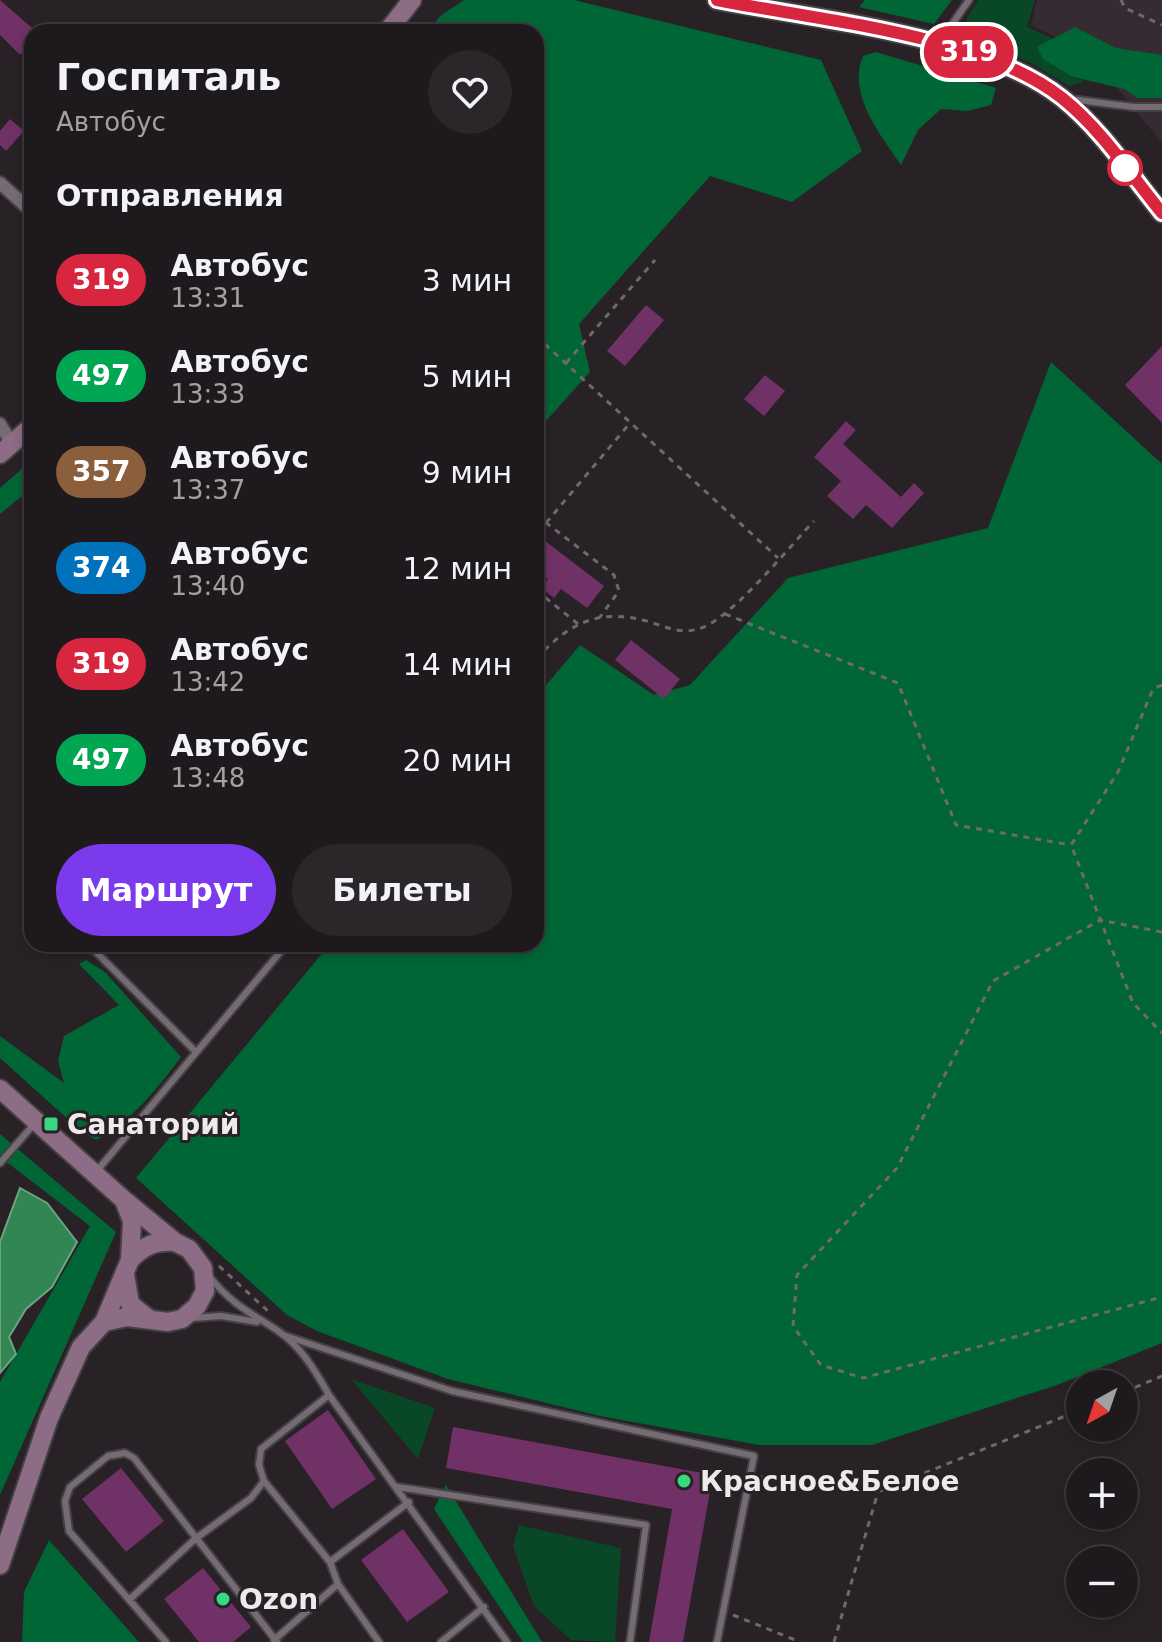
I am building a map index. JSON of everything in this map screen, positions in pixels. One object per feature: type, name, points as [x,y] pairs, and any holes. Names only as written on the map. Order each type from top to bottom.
[{"type":"street","points":[[717,0],[950,46],[1038,81],[1063,98],[1107,145],[1162,213]]},
{"type":"street","points":[[392,24],[405,2]]},
{"type":"street","points":[[0,183],[24,205]]},
{"type":"street","points":[[0,424],[6,449],[24,433]]},
{"type":"street","points":[[0,1089],[124,1200],[175,1242],[189,1249],[203,1268],[205,1291],[197,1306],[182,1319],[168,1322],[127,1317],[104,1322]]},
{"type":"street","points":[[124,1200],[132,1221],[127,1267],[130,1304],[149,1319]]},
{"type":"street","points":[[0,1565],[49,1418],[81,1347],[104,1322],[127,1267],[143,1247],[159,1241],[175,1242]]},
{"type":"lane","points":[[950,46],[953,23],[969,0]]},
{"type":"lane","points":[[1063,98],[1134,107],[1162,107]]},
{"type":"lane","points":[[96,952],[195,1051]]},
{"type":"lane","points":[[96,1172],[280,952]]},
{"type":"lane","points":[[0,1163],[37,1121]]},
{"type":"lane","points":[[203,1268],[224,1295],[261,1323],[283,1335],[452,1391],[754,1456],[717,1642]]},
{"type":"lane","points":[[182,1319],[221,1316],[261,1323]]},
{"type":"lane","points":[[283,1335],[312,1364],[329,1395],[507,1642]]},
{"type":"lane","points":[[329,1395],[261,1449],[259,1465],[264,1481],[330,1562],[338,1584],[379,1642]]},
{"type":"lane","points":[[166,1642],[69,1531],[65,1501],[76,1482],[108,1456],[125,1453],[134,1458],[274,1641],[338,1584]]},
{"type":"lane","points":[[130,1599],[195,1539],[251,1498],[264,1481]]},
{"type":"lane","points":[[398,1487],[646,1525],[630,1642]]},
{"type":"lane","points":[[330,1562],[409,1502]]},
{"type":"lane","points":[[441,1642],[484,1607]]},
{"type":"path","points":[[1121,0],[1125,8],[1162,25]]},
{"type":"path","points":[[1125,8],[1132,0]]},
{"type":"path","points":[[566,363],[655,260]]},
{"type":"path","points":[[544,343],[779,558]]},
{"type":"path","points":[[599,619],[619,591],[614,575],[546,523],[630,423]]},
{"type":"path","points":[[544,650],[560,633],[599,619],[631,617],[675,630],[698,629],[725,614],[814,521]]},
{"type":"path","points":[[544,596],[578,624]]},
{"type":"path","points":[[725,614],[898,683],[956,825],[1071,845]]},
{"type":"path","points":[[1071,845],[1118,772],[1153,689],[1162,685]]},
{"type":"path","points":[[1071,845],[1133,1003],[1162,1033]]},
{"type":"path","points":[[1162,932],[1100,920],[993,981],[897,1168],[797,1275],[793,1326],[821,1365],[863,1378],[1162,1297]]},
{"type":"path","points":[[1138,1386],[1162,1376]]},
{"type":"path","points":[[750,1476],[878,1492],[1066,1416]]},
{"type":"path","points":[[834,1642],[878,1492]]},
{"type":"path","points":[[724,1612],[800,1642]]},
{"type":"shaded area","points":[[464,0],[574,0],[821,60],[862,151],[792,202],[710,176],[579,324],[590,372],[544,423],[544,24],[434,24],[440,16]]},
{"type":"shaded area","points":[[865,0],[952,0],[934,24],[859,7]]},
{"type":"shaded area","points":[[978,0],[1035,0],[1027,27],[1054,39],[1038,47],[1073,77],[1084,81],[1069,86],[1031,63],[986,46],[967,29],[967,18]]},
{"type":"shaded area","points":[[1037,0],[1162,0],[1162,143],[1089,53],[1031,25]]},
{"type":"shaded area","points":[[1075,27],[1116,48],[1162,55],[1162,98],[1138,98],[1124,89],[1073,77],[1043,59],[1037,47]]},
{"type":"shaded area","points":[[876,52],[996,88],[991,105],[967,111],[941,109],[918,130],[901,165],[862,99],[859,70],[863,56]]},
{"type":"shaded area","points":[[1051,362],[1162,464],[1162,1343],[1094,1370],[1066,1370],[1066,1381],[1057,1385],[872,1445],[759,1445],[600,1416],[448,1379],[317,1331],[287,1315],[136,1178],[323,952],[544,952],[544,688],[580,645],[654,695],[690,685],[788,578],[988,528]]},
{"type":"shaded area","points":[[24,467],[24,494],[0,514],[0,488]]},
{"type":"shaded area","points":[[86,960],[105,972],[181,1057],[132,1114],[96,1140],[81,1131],[0,1058],[0,1036],[64,1083],[58,1061],[64,1036],[119,1005],[79,964]]},
{"type":"shaded area","points":[[0,1134],[116,1232],[0,1495],[0,1382],[90,1226],[0,1157]]},
{"type":"shaded area","points":[[20,1188],[47,1203],[77,1242],[52,1287],[26,1309],[9,1337],[16,1354],[0,1373],[0,1242]]},
{"type":"shaded area","points":[[351,1379],[435,1408],[418,1459]]},
{"type":"shaded area","points":[[446,1485],[542,1642],[523,1642],[434,1509]]},
{"type":"shaded area","points":[[519,1525],[621,1548],[615,1642],[571,1640],[534,1606],[513,1546]]},
{"type":"shaded area","points":[[49,1540],[139,1642],[22,1642],[24,1592]]},
{"type":"building","points":[[0,0],[27,24],[24,24],[24,51],[20,55],[0,35]]},
{"type":"building","points":[[10,119],[24,131],[6,151],[0,145],[0,131]]},
{"type":"building","points":[[646,305],[664,320],[625,366],[607,351]]},
{"type":"building","points":[[1162,346],[1162,423],[1125,385]]},
{"type":"building","points":[[765,375],[785,391],[764,416],[744,399]]},
{"type":"building","points":[[846,421],[856,430],[843,444],[901,497],[914,483],[924,493],[892,528],[866,505],[853,519],[827,496],[841,481],[814,457]]},
{"type":"building","points":[[544,540],[604,586],[587,608],[561,589],[554,598],[544,590],[548,579],[544,576]]},
{"type":"building","points":[[631,640],[680,679],[664,699],[615,660]]},
{"type":"building","points":[[328,1410],[376,1479],[332,1509],[285,1441]]},
{"type":"building","points":[[453,1427],[713,1475],[683,1642],[649,1642],[672,1509],[446,1468]]},
{"type":"building","points":[[121,1468],[164,1521],[126,1552],[82,1499]]},
{"type":"building","points":[[403,1529],[449,1592],[407,1622],[361,1560]]},
{"type":"building","points":[[203,1568],[251,1627],[233,1642],[199,1642],[164,1599]]},
{"type":"bus line","name":"319","points":[[717,0],[950,46],[1038,81],[1063,98],[1082,117],[1162,213]]},
{"type":"place","name":"Санаторий","points":[[51,1124]]},
{"type":"place","name":"Красное&Белое","points":[[684,1481]]},
{"type":"place","name":"Ozon","points":[[223,1599]]}]
